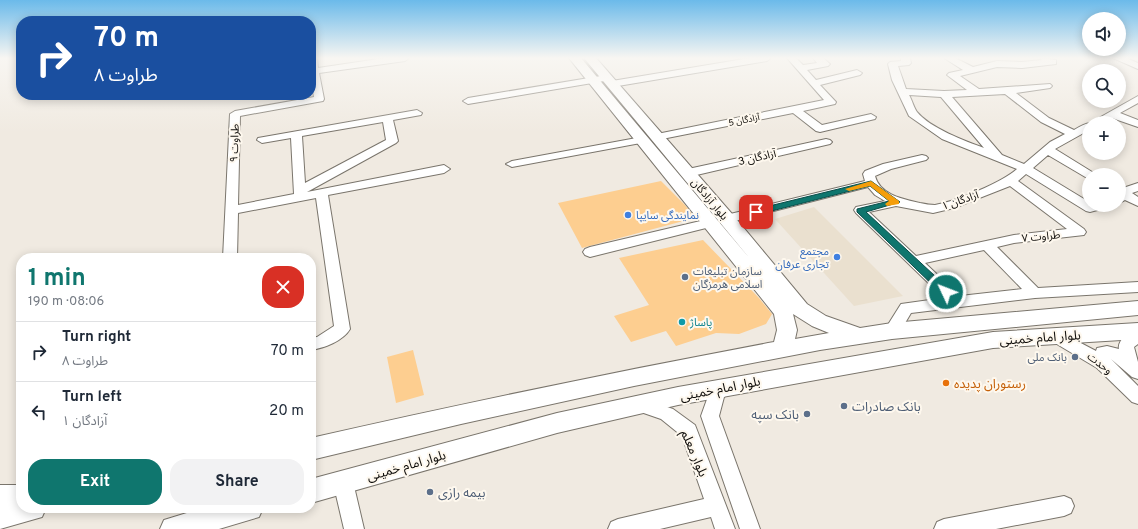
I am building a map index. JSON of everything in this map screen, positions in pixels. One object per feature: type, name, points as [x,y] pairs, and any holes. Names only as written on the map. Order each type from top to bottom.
[{"type":"main road","name":"بلوار آزادگان","points":[[605,83],[649,139],[709,223],[783,312],[787,330],[783,350]]},
{"type":"main road","name":"بلوار آزادگان","points":[[649,139],[688,173],[800,309],[819,321],[862,336]]},
{"type":"main road","points":[[709,223],[727,219]]},
{"type":"main road","name":"بلوار امام خمینی","points":[[316,448],[461,414],[634,377],[820,342],[892,331],[1138,308]]},
{"type":"main road","name":"بلوار امام خمینی","points":[[316,490],[557,423],[725,387],[993,340],[1137,331]]},
{"type":"main road","points":[[0,497],[16,497]]},
{"type":"main road","points":[[0,517],[16,513]]},
{"type":"main road","points":[[173,529],[232,513]]},
{"type":"street","name":"طراوت ۹","points":[[316,100],[319,99],[317,83]]},
{"type":"street","points":[[468,101],[593,83]]},
{"type":"street","name":"آزادگان 5","points":[[512,164],[649,139],[831,102],[815,83]]},
{"type":"street","points":[[899,83],[913,114],[940,133],[999,159],[1024,168],[1082,203]]},
{"type":"street","points":[[963,83],[976,92]]},
{"type":"street","points":[[902,92],[929,92],[944,94],[1007,91],[1046,86]]},
{"type":"street","points":[[1007,91],[1045,120],[1074,134]]},
{"type":"street","points":[[944,94],[999,159]]},
{"type":"street","points":[[1108,116],[1138,99]]},
{"type":"street","name":"طراوت ۹","points":[[230,253],[235,114],[313,100]]},
{"type":"street","points":[[795,109],[820,129],[871,117]]},
{"type":"street","points":[[262,140],[417,113]]},
{"type":"street","points":[[1112,114],[1138,124]]},
{"type":"street","points":[[300,194],[392,142],[387,118]]},
{"type":"street","name":"آزادگان ۱","points":[[871,184],[879,192],[896,202],[933,209],[950,205],[1011,181],[1024,168],[1048,150],[1082,130]]},
{"type":"street","points":[[296,135],[300,194]]},
{"type":"street","name":"آزادگان 3","points":[[688,173],[826,142]]},
{"type":"street","points":[[1048,150],[1082,170]]},
{"type":"street","points":[[727,219],[871,184],[869,174],[887,166],[922,158]]},
{"type":"street","points":[[232,210],[300,194],[321,193],[444,169]]},
{"type":"street","name":"طراوت ۷","points":[[987,245],[1014,239],[1079,232],[1011,181]]},
{"type":"street","points":[[1126,192],[1138,187]]},
{"type":"street","points":[[316,343],[342,330],[321,193]]},
{"type":"street","points":[[1126,197],[1138,202]]},
{"type":"street","points":[[896,202],[860,210],[957,302]]},
{"type":"street","points":[[590,252],[709,223]]},
{"type":"street","points":[[913,261],[987,245],[1036,293]]},
{"type":"street","points":[[892,331],[906,308],[1036,293],[1138,287]]},
{"type":"street","name":"وحدت","points":[[1134,368],[1126,345],[1137,331]]},
{"type":"street","name":"وحدت","points":[[1056,336],[1103,363],[1138,397]]},
{"type":"street","points":[[1103,363],[1103,352],[1108,352],[1115,354],[1134,368]]},
{"type":"street","points":[[725,387],[716,393],[710,416],[750,529]]},
{"type":"street","name":"بلوار معلم","points":[[637,405],[670,414],[680,421],[689,431],[725,529]]},
{"type":"street","points":[[343,482],[354,529]]},
{"type":"street","points":[[618,529],[716,506]]},
{"type":"street","points":[[944,529],[1064,506]]},
{"type":"shaded area","name":"مجتمع تجاری عرفان","points":[[814,207],[903,296],[854,306],[775,219]]},
{"type":"building","name":"نمایندگی سایپا","points":[[661,181],[685,205],[691,213],[691,219],[582,248],[558,203]]},
{"type":"building","name":"سازمان تبلیغات اسلامی هرمزگان","points":[[703,240],[759,298],[772,314],[766,324],[739,334],[716,333],[676,346],[666,331],[631,342],[614,316],[649,305],[619,258]]},
{"type":"building","points":[[413,350],[424,395],[396,403],[387,357]]},
{"type":"slow traffic","points":[[849,189],[871,184],[879,192],[896,202],[890,204]]},
{"type":"place","name":"نمایندگی سایپا","points":[[628,215]]},
{"type":"place","name":"مجتمع تجاری عرفان","points":[[837,257]]},
{"type":"place","name":"سازمان تبلیغات اسلامی هرمزگان","points":[[685,277]]},
{"type":"place","name":"پاساژ","points":[[682,322]]},
{"type":"place","name":"بانک ملی","points":[[1075,357]]},
{"type":"place","name":"رستوران پدیده","points":[[946,383]]},
{"type":"place","name":"بانک صادرات","points":[[844,406]]},
{"type":"place","name":"بانک سپه","points":[[807,414]]},
{"type":"place","name":"بیمه رازی","points":[[430,492]]},
{"type":"route","points":[[756,212],[871,184],[879,192],[896,202],[860,210],[946,292]]}]
